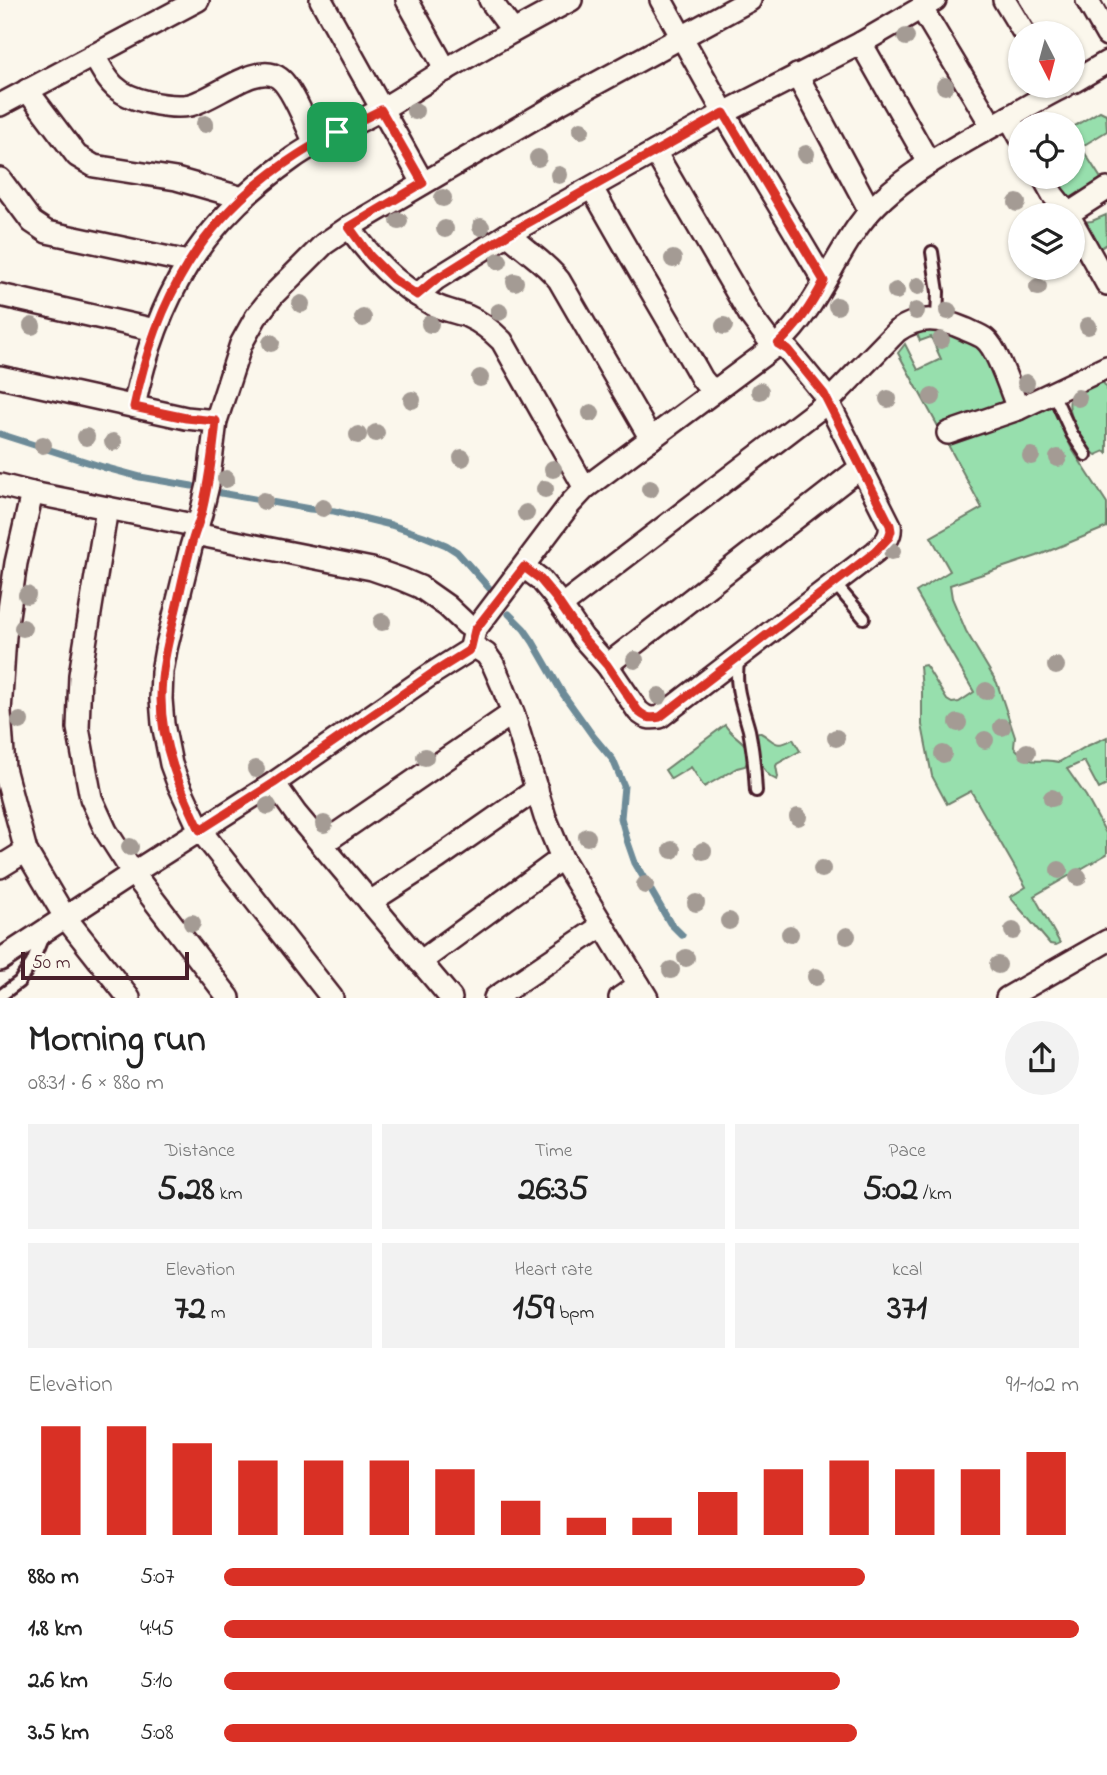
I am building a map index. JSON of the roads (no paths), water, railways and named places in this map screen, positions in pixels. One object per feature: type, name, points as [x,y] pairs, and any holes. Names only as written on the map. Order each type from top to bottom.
[{"type":"street","points":[[0,105],[198,0]]},
{"type":"street","points":[[321,0],[423,183]]},
{"type":"street","points":[[407,0],[446,70]]},
{"type":"street","points":[[490,0],[513,31]]},
{"type":"street","points":[[134,407],[143,366],[163,309],[188,262],[222,218],[243,198],[294,157],[315,144],[381,110],[570,0]]},
{"type":"street","points":[[661,0],[724,113],[824,281]]},
{"type":"street","points":[[332,998],[200,830],[171,764],[163,724],[162,672],[166,649],[208,485],[216,421],[241,344],[256,317],[274,294],[324,244],[349,227],[562,102],[750,0]]},
{"type":"street","points":[[1004,0],[1017,21]]},
{"type":"street","points":[[1087,0],[1107,35]]},
{"type":"street","points":[[417,295],[436,279],[508,234],[724,113],[861,43],[928,4],[1000,121],[1008,127]]},
{"type":"street","points":[[861,43],[929,163]]},
{"type":"street","points":[[93,55],[115,88],[136,99],[160,105],[192,105],[249,76],[264,72],[278,76],[286,84],[315,144]]},
{"type":"street","points":[[1085,74],[1107,62]]},
{"type":"street","points":[[797,75],[870,212]]},
{"type":"street","points":[[27,90],[70,147],[85,162],[94,166],[176,179],[243,198]]},
{"type":"street","points":[[0,960],[274,783],[462,655],[570,504],[585,488],[790,333],[803,317],[860,224],[887,195],[929,163],[1041,98]]},
{"type":"street","points":[[524,567],[540,579],[583,638],[607,665],[638,711],[644,717],[652,719],[660,717],[835,584],[875,552],[891,531],[884,512],[820,389],[788,350],[776,346],[750,316],[655,152]]},
{"type":"street","points":[[0,179],[32,222],[47,232],[188,262]]},
{"type":"street","points":[[592,188],[702,379],[715,390]]},
{"type":"street","points":[[1085,206],[1107,189]]},
{"type":"street","points":[[349,227],[370,256],[393,279],[434,305],[480,323],[502,341],[585,488]]},
{"type":"street","points":[[508,234],[541,260],[559,280],[651,439]]},
{"type":"street","points":[[1085,244],[1107,284]]},
{"type":"street","points":[[0,295],[155,330]]},
{"type":"street","points":[[561,606],[828,402],[897,331],[909,323],[937,320],[985,339],[994,351],[1018,409]]},
{"type":"street","points":[[948,433],[1018,409],[1107,367]]},
{"type":"street","points":[[0,377],[186,418],[216,421]]},
{"type":"street","points":[[607,665],[860,468]]},
{"type":"street","points":[[0,485],[372,569],[420,587],[447,606],[466,624],[478,649],[486,654],[493,664],[513,713],[549,828],[562,858],[643,992],[620,998]]},
{"type":"street","points":[[32,493],[8,561],[0,712],[2,769],[26,850],[65,917],[129,998]]},
{"type":"street","points":[[107,508],[80,674],[78,728],[91,798],[106,831],[133,873],[229,998]]},
{"type":"street","points":[[322,844],[513,713]]},
{"type":"street","points":[[274,783],[296,814],[451,998]]},
{"type":"street","points":[[370,902],[537,789]]},
{"type":"street","points":[[0,867],[26,850]]},
{"type":"street","points":[[420,962],[562,858]]},
{"type":"street","points":[[495,998],[603,925]]},
{"type":"street","points":[[1007,998],[1107,942]]},
{"type":"lane","points":[[932,252],[938,292],[937,320]]},
{"type":"lane","points":[[1054,393],[1072,434],[1086,455]]},
{"type":"lane","points":[[835,584],[864,618]]},
{"type":"lane","points":[[740,655],[736,685],[751,744],[756,791]]},
{"type":"lane","points":[[0,996],[19,982],[32,963],[46,930]]},
{"type":"waterway","points":[[0,434],[103,467],[192,486]]},
{"type":"waterway","points":[[221,493],[334,511],[424,536],[457,552],[490,589]]},
{"type":"waterway","points":[[509,614],[524,629],[563,694],[613,760],[624,786],[621,818],[635,863],[670,923],[682,935]]}]
